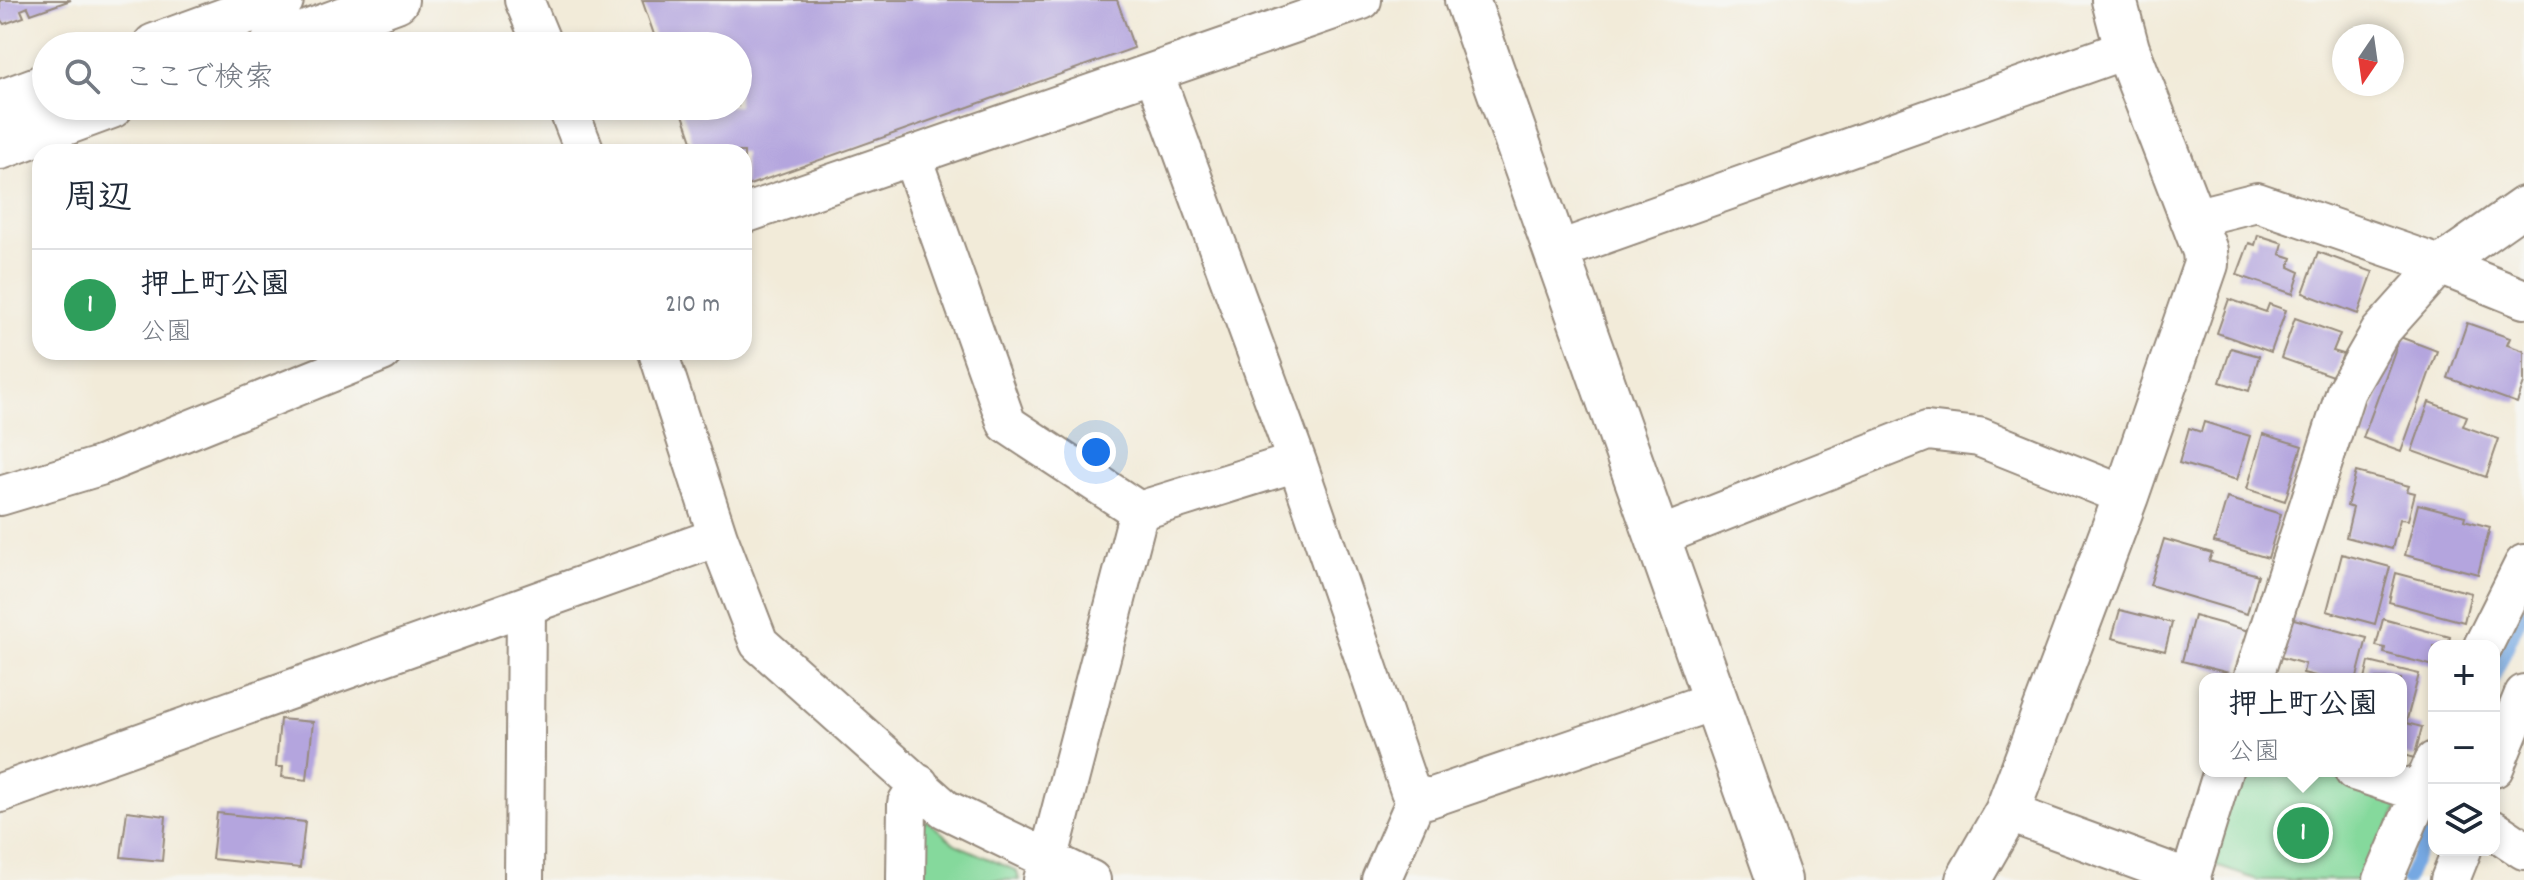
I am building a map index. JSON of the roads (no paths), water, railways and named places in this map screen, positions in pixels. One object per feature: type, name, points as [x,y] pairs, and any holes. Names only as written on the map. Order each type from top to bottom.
[{"type":"street","points":[[193,32],[281,0]]},
{"type":"street","points":[[310,32],[396,0]]},
{"type":"street","points":[[524,0],[537,32]]},
{"type":"street","points":[[752,211],[1362,0]]},
{"type":"street","points":[[1467,0],[1779,880]]},
{"type":"street","points":[[1968,880],[2007,812],[2202,285],[2205,251],[2127,49],[2114,0]]},
{"type":"street","points":[[1557,251],[2127,49]]},
{"type":"street","points":[[1154,73],[1297,462],[1410,791],[1427,799],[1716,700]]},
{"type":"street","points":[[0,103],[32,91]]},
{"type":"street","points":[[0,147],[73,120]]},
{"type":"street","points":[[572,120],[582,144]]},
{"type":"street","points":[[912,157],[1007,424],[1139,511]]},
{"type":"street","points":[[2193,218],[2257,202],[2440,265],[2524,299]]},
{"type":"street","points":[[2255,673],[2346,391],[2380,332],[2440,265],[2524,206]]},
{"type":"street","points":[[0,496],[100,466],[362,360]]},
{"type":"street","points":[[661,360],[718,537],[759,643],[945,809],[1045,871],[1091,880]]},
{"type":"street","points":[[1658,537],[1927,431],[1979,437],[2126,496]]},
{"type":"street","points":[[1139,511],[1297,462]]},
{"type":"street","points":[[1045,871],[1139,511]]},
{"type":"street","points":[[0,793],[718,537]]},
{"type":"street","points":[[2486,640],[2524,564]]},
{"type":"street","points":[[524,880],[526,606]]},
{"type":"street","points":[[2500,753],[2524,694]]},
{"type":"street","points":[[2007,812],[2191,880],[2221,777]]},
{"type":"street","points":[[2385,777],[2428,785]]},
{"type":"street","points":[[906,880],[907,803],[919,784]]},
{"type":"street","points":[[2383,880],[2428,792]]},
{"type":"street","points":[[1381,880],[1418,795]]},
{"type":"street","points":[[2500,834],[2524,850]]},
{"type":"street","points":[[2450,880],[2460,856]]},
{"type":"waterway","points":[[2500,665],[2524,611]]},
{"type":"waterway","points":[[2407,880],[2428,832]]},
{"type":"place","name":"押上町公園","points":[[2303,833]]}]
